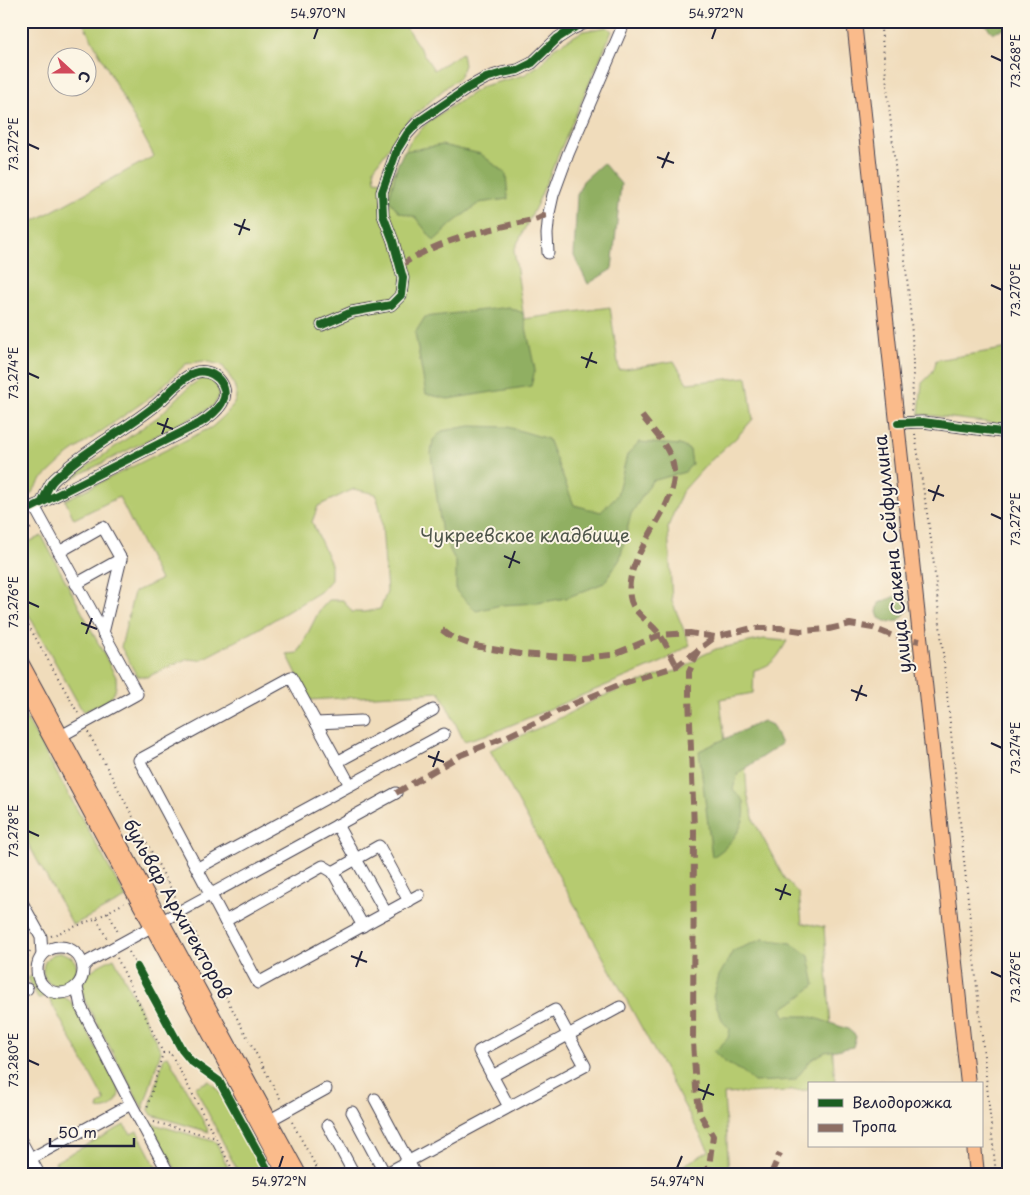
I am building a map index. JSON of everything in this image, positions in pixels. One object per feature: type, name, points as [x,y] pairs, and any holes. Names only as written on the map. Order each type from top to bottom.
[{"type":"main road","name":"улица Сакена Сейфуллина","points":[[854,21],[968,1082]]},
{"type":"main road","name":"бульвар Архитекторов","points":[[21,662],[61,736],[285,1174]]},
{"type":"main road","name":"бульвар Архитекторов","points":[[21,683],[299,1174]]},
{"type":"main road","points":[[974,1148],[977,1174]]},
{"type":"street","points":[[322,325],[352,312],[391,305],[401,296],[403,278],[393,241],[383,215],[382,192],[397,150],[407,134],[418,122],[468,88],[486,78],[518,70],[532,63],[558,38],[589,21]]},
{"type":"street","points":[[548,253],[547,234],[553,195],[568,154],[626,21]]},
{"type":"street","points":[[21,513],[191,428],[212,415],[222,403],[226,393],[221,381],[215,375],[204,371],[194,373],[146,412],[81,456],[52,481],[38,504]]},
{"type":"street","points":[[898,423],[913,422],[1009,433]]},
{"type":"street","points":[[38,504],[59,552],[137,694],[61,736]]},
{"type":"street","points":[[59,552],[103,527],[120,560],[103,633]]},
{"type":"street","points":[[76,584],[120,560]]},
{"type":"street","points":[[350,785],[291,677],[139,760],[258,983],[419,895]]},
{"type":"street","points":[[337,762],[433,710]]},
{"type":"street","points":[[316,723],[361,721]]},
{"type":"street","points":[[198,868],[444,734]]},
{"type":"street","points":[[83,967],[89,961],[396,794]]},
{"type":"street","points":[[337,825],[386,913]]},
{"type":"street","points":[[333,872],[379,846],[409,901]]},
{"type":"street","points":[[225,921],[323,866],[333,872],[363,926]]},
{"type":"street","points":[[21,901],[41,937],[49,944],[68,948],[76,953],[81,960],[83,967],[81,981],[72,990],[52,993],[40,983],[36,968],[42,955],[49,949],[58,947]]},
{"type":"street","points":[[41,937],[42,955]]},
{"type":"street","points":[[76,953],[100,955]]},
{"type":"street","points":[[72,990],[169,1174]]},
{"type":"street","points":[[492,1076],[620,1007]]},
{"type":"street","points":[[352,1112],[385,1174],[585,1066],[555,1010],[479,1051],[509,1107]]},
{"type":"street","points":[[270,1120],[326,1089]]},
{"type":"street","points":[[375,1099],[415,1174]]},
{"type":"street","points":[[26,1162],[131,1104]]},
{"type":"street","points":[[328,1125],[354,1174]]},
{"type":"street","points":[[21,1141],[26,1162],[39,1174]]},
{"type":"path","points":[[880,21],[913,356],[913,393],[910,414],[913,422],[932,546],[996,1174]]},
{"type":"path","points":[[21,612],[84,723],[166,880]]},
{"type":"path","points":[[41,937],[49,937],[97,918],[107,940]]},
{"type":"path","points":[[197,936],[201,951],[320,1174]]},
{"type":"path","points":[[116,955],[163,1053],[145,1114]]},
{"type":"path","points":[[137,967],[142,976]]},
{"type":"path","points":[[163,1053],[170,1052],[235,1174]]},
{"type":"path","points":[[149,1121],[217,1138]]},
{"type":"green space","name":"Чукреевское кладбище","points":[[82,21],[402,21],[434,70],[462,53],[464,65],[459,78],[410,119],[374,168],[375,180],[389,182],[410,141],[429,121],[483,86],[524,75],[542,63],[554,48],[583,31],[607,27],[612,31],[537,204],[514,250],[524,319],[610,307],[619,370],[674,361],[687,383],[747,377],[753,419],[736,438],[708,463],[682,492],[668,527],[672,601],[690,645],[662,662],[492,733],[464,741],[440,692],[310,700],[287,654],[298,653],[319,611],[329,600],[343,600],[352,612],[365,612],[380,609],[387,592],[381,513],[376,494],[354,489],[318,506],[312,522],[331,564],[331,580],[320,592],[255,631],[200,660],[186,659],[147,677],[137,676],[121,647],[134,592],[160,580],[119,497],[74,519],[65,500],[212,427],[233,405],[236,392],[234,384],[222,365],[203,361],[186,364],[152,396],[69,454],[41,480],[30,495],[21,500],[21,228],[154,156]]},
{"type":"green space","points":[[984,21],[1009,21],[1009,27],[993,33]]},
{"type":"green space","points":[[442,145],[481,154],[506,174],[508,199],[479,203],[434,241],[415,217],[399,212],[389,200],[397,166],[404,151]]},
{"type":"green space","points":[[603,163],[621,184],[612,269],[588,284],[574,256],[577,195],[583,181]]},
{"type":"green space","points":[[508,307],[523,313],[535,370],[531,386],[448,399],[426,394],[415,333],[425,317]]},
{"type":"green space","points":[[1009,348],[1009,425],[919,414],[922,383],[932,373],[936,360]]},
{"type":"green space","points":[[204,377],[215,382],[219,389],[219,396],[214,405],[65,482],[159,416],[190,386]]},
{"type":"green space","name":"Чукреевское кладбище","points":[[470,426],[508,427],[548,439],[574,505],[601,512],[617,495],[627,455],[639,442],[680,445],[690,450],[692,464],[685,472],[652,481],[631,514],[620,559],[604,583],[566,598],[538,603],[501,605],[476,611],[456,591],[456,562],[442,535],[431,454],[433,440],[442,431]]},
{"type":"green space","points":[[42,536],[116,677],[115,691],[112,696],[83,712],[21,601],[21,545]]},
{"type":"green space","points":[[900,594],[907,597],[909,609],[899,621],[887,622],[879,618],[877,612],[879,603]]},
{"type":"green space","points":[[764,639],[787,641],[771,663],[754,670],[753,693],[720,699],[726,751],[744,747],[747,793],[754,821],[784,878],[799,894],[802,923],[824,927],[835,1082],[808,1082],[808,1090],[724,1094],[729,1174],[668,1174],[709,1151],[490,750],[556,720],[598,698],[660,675],[681,670],[701,656],[716,649]]},
{"type":"green space","points":[[21,709],[126,898],[73,925],[21,831]]},
{"type":"green space","points":[[763,721],[772,725],[781,744],[738,773],[733,789],[744,801],[744,817],[732,840],[712,857],[699,751]]},
{"type":"green space","points":[[763,939],[791,943],[809,956],[815,985],[782,1009],[785,1016],[809,1016],[848,1029],[856,1036],[853,1047],[825,1052],[811,1060],[795,1080],[754,1082],[742,1071],[726,1063],[714,1052],[728,1038],[730,1029],[723,1022],[713,997],[719,976],[733,951]]},
{"type":"green space","points":[[60,953],[72,958],[77,970],[72,982],[60,987],[48,982],[43,970],[48,958]]},
{"type":"green space","points":[[114,958],[161,1051],[143,1109],[84,999],[83,983],[86,977],[95,968]]},
{"type":"green space","points":[[32,976],[39,987],[46,992],[65,998],[72,1003],[119,1090],[118,1098],[113,1105],[106,1109],[98,1109],[99,1105],[105,1101],[47,995],[38,998],[28,978]]},
{"type":"green space","points":[[168,1056],[209,1132],[152,1115],[149,1110],[164,1057]]},
{"type":"green space","points":[[209,1081],[217,1088],[264,1174],[239,1174],[195,1087]]},
{"type":"green space","points":[[150,1123],[216,1142],[231,1174],[178,1174]]},
{"type":"green space","points":[[124,1125],[131,1134],[137,1131],[160,1174],[56,1174],[60,1171],[55,1162]]},
{"type":"marked path","points":[[400,266],[415,256],[449,241],[538,219],[549,213]]},
{"type":"marked path","points":[[642,416],[668,451],[673,464],[674,480],[670,496],[635,563],[630,580],[630,597],[634,608],[660,635],[677,666]]},
{"type":"marked path","points":[[442,630],[453,638],[475,646],[520,654],[582,658],[612,655],[660,635],[690,633],[715,637],[753,628],[780,628],[801,631],[829,629],[850,624],[873,628],[893,636],[920,641]]},
{"type":"marked path","points":[[396,793],[461,755],[508,736],[573,704],[624,683],[677,666],[715,637]]},
{"type":"marked path","points":[[699,651],[689,672],[689,696],[694,829],[693,1042],[700,1114],[713,1136],[709,1167],[703,1174]]},
{"type":"marked path","points":[[771,1174],[780,1153]]},
{"type":"cycle path","points":[[322,325],[352,312],[391,305],[401,295],[403,278],[393,241],[383,215],[382,192],[397,150],[407,134],[418,122],[468,88],[486,78],[518,70],[532,63],[558,38],[589,21]]},
{"type":"cycle path","points":[[21,513],[203,421],[215,412],[222,403],[224,397],[222,384],[207,372],[194,373],[189,376],[161,401],[66,469],[52,482],[42,502]]},
{"type":"cycle path","points":[[898,423],[923,422],[1009,433]]},
{"type":"cycle path","points":[[137,967],[182,1050],[191,1061],[219,1081],[270,1174]]}]
